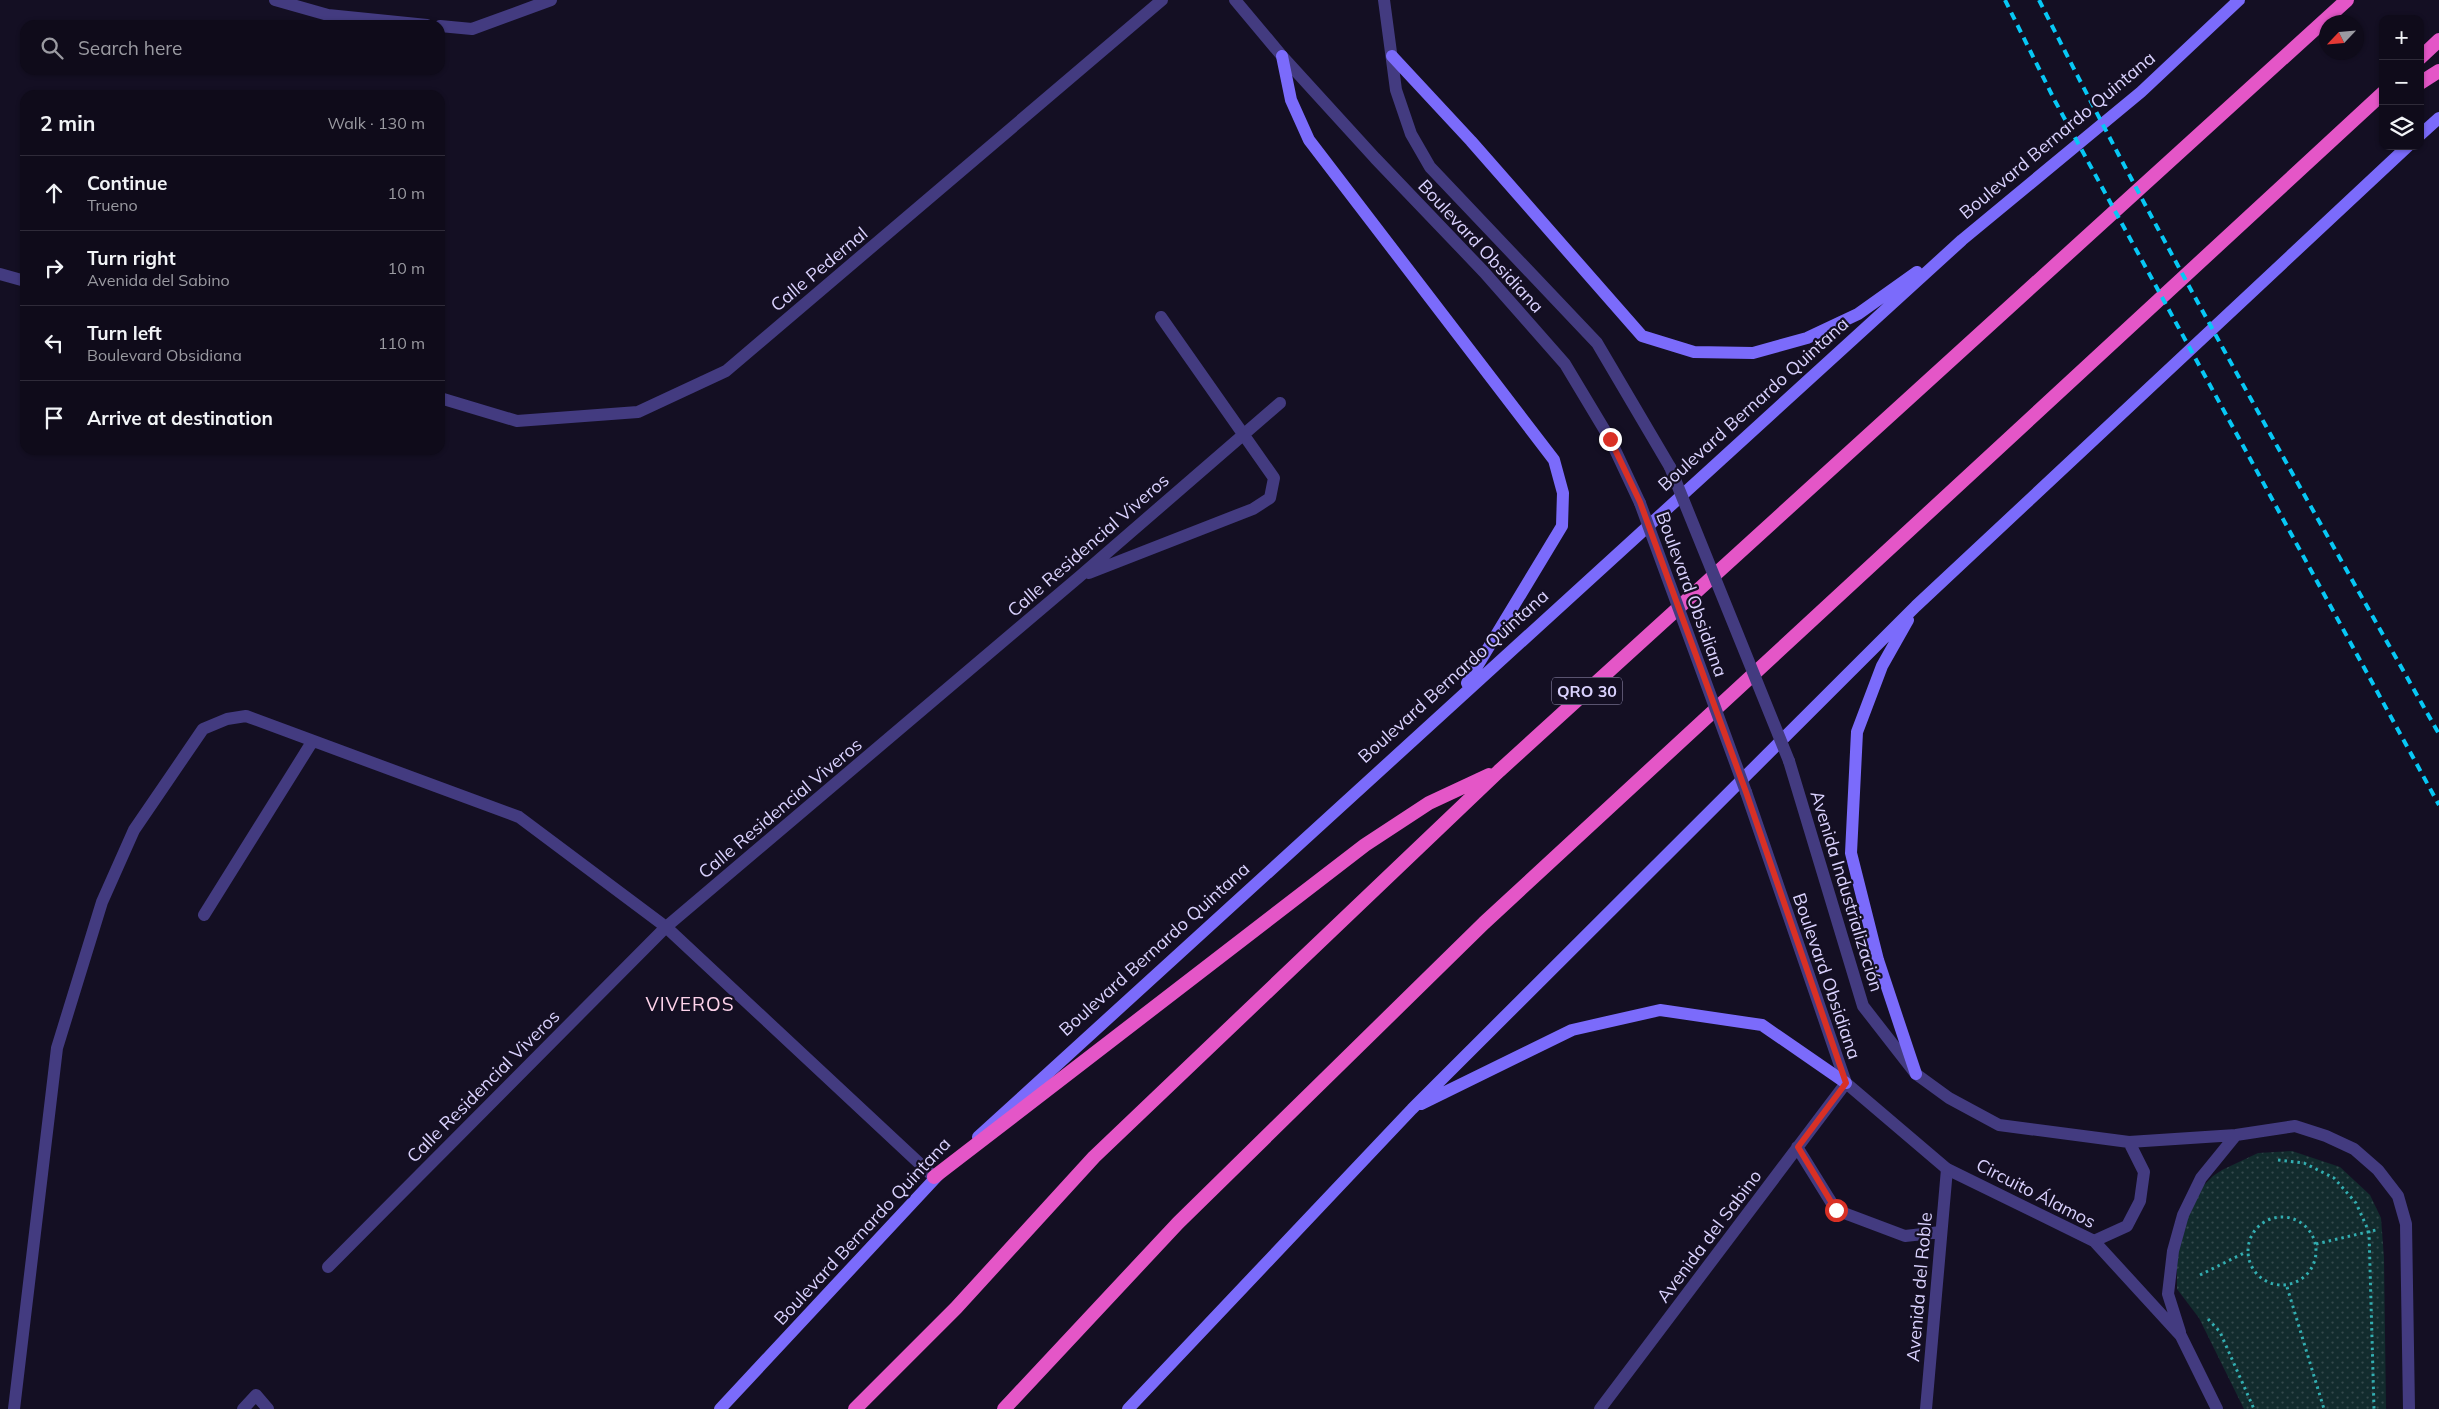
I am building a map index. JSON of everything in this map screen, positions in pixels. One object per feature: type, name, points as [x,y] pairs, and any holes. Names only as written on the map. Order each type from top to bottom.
[{"type":"highway","name":"QRO 30","points":[[855,1409],[956,1308],[1094,1157],[1499,771],[2347,0]]},
{"type":"highway","points":[[2424,54],[2439,40]]},
{"type":"highway","points":[[2424,80],[2439,71]]},
{"type":"highway","points":[[1004,1409],[1178,1223],[1484,923],[2379,97]]},
{"type":"highway","points":[[2359,115],[2379,104]]},
{"type":"highway","points":[[934,1177],[1365,845],[1429,803],[1499,771]]},
{"type":"main road","name":"Boulevard Bernardo Quintana","points":[[720,1409],[934,1177],[1460,695],[1962,240],[2141,92],[2239,0]]},
{"type":"main road","points":[[1282,56],[1291,100],[1309,140],[1554,460],[1563,492],[1562,526],[1460,695]]},
{"type":"main road","points":[[1392,56],[1471,141],[1642,336],[1694,352],[1753,353],[1807,338],[1858,314],[1962,240]]},
{"type":"main road","points":[[2424,131],[2439,118]]},
{"type":"main road","points":[[1128,1409],[1412,1109],[1916,606],[2404,150]]},
{"type":"main road","points":[[1916,606],[1882,666],[1857,732],[1851,853],[1878,960],[1916,1074]]},
{"type":"main road","points":[[1412,1109],[1572,1030],[1660,1010],[1762,1025],[1846,1083]]},
{"type":"street","points":[[275,0],[328,15],[378,20]]},
{"type":"street","points":[[445,26],[472,29],[551,0]]},
{"type":"street","name":"Calle Pedernal","points":[[445,399],[518,421],[638,412],[726,371],[1162,0]]},
{"type":"street","name":"Boulevard Obsidiana","points":[[1235,0],[1282,56],[1375,158],[1484,272],[1565,364],[1610,439],[1640,502],[1746,792],[1846,1083]]},
{"type":"street","name":"Boulevard Obsidiana","points":[[1384,0],[1396,90],[1411,134],[1430,167],[1597,343],[1670,468]]},
{"type":"street","points":[[0,274],[20,280]]},
{"type":"street","points":[[1079,577],[1253,509],[1270,498],[1274,478],[1160,317]]},
{"type":"street","name":"Calle Residencial Viveros","points":[[328,1267],[666,927],[1079,577],[1280,403]]},
{"type":"street","name":"Avenida Industrialización","points":[[1670,468],[1789,761],[1863,1006],[1916,1074],[1949,1098],[1999,1125],[2129,1142],[2236,1135],[2295,1126],[2326,1136],[2354,1149],[2378,1170],[2398,1196],[2406,1224],[2409,1409]]},
{"type":"street","points":[[14,1409],[57,1048],[102,902],[134,830],[203,729],[227,719],[246,716],[519,817],[666,927],[934,1177]]},
{"type":"street","points":[[204,915],[312,742]]},
{"type":"street","name":"Avenida del Sabino","points":[[1600,1409],[1846,1083]]},
{"type":"street","name":"Circuito Álamos","points":[[1846,1083],[1947,1169],[2094,1241],[2181,1336],[2217,1409]]},
{"type":"street","points":[[2181,1336],[2168,1294],[2173,1251],[2184,1215],[2201,1178],[2236,1135]]},
{"type":"street","points":[[2094,1241],[2127,1226],[2140,1201],[2144,1172],[2129,1142]]},
{"type":"street","points":[[1798,1147],[1836,1210],[1905,1236],[1941,1232]]},
{"type":"street","name":"Avenida del Roble","points":[[1926,1409],[1947,1169]]},
{"type":"street","points":[[244,1409],[256,1395],[268,1409]]},
{"type":"path","points":[[2271,1159],[2304,1163],[2334,1178],[2356,1203],[2369,1232],[2374,1409]]},
{"type":"path","points":[[2277,1216],[2294,1219],[2308,1228],[2316,1244],[2315,1263],[2304,1279],[2286,1286],[2268,1284],[2252,1271],[2246,1252],[2250,1236],[2262,1222],[2277,1216]]},
{"type":"path","points":[[2316,1244],[2406,1224]]},
{"type":"path","points":[[2168,1294],[2187,1282],[2246,1252]]},
{"type":"path","points":[[2286,1286],[2324,1409]]},
{"type":"path","points":[[2203,1313],[2220,1332],[2254,1409]]},
{"type":"green space","points":[[2292,1151],[2340,1167],[2370,1195],[2381,1218],[2384,1258],[2386,1409],[2244,1409],[2199,1318],[2177,1289],[2177,1248],[2186,1211],[2203,1186],[2222,1170],[2258,1153]]},
{"type":"railway","points":[[2005,0],[2055,101],[2439,805]]},
{"type":"railway","points":[[2039,0],[2184,278],[2439,734]]},
{"type":"district","name":"VIVEROS","points":[[690,1004]]},
{"type":"route","points":[[1610,439],[1640,502],[1746,792],[1846,1083],[1798,1147],[1836,1210]]}]
